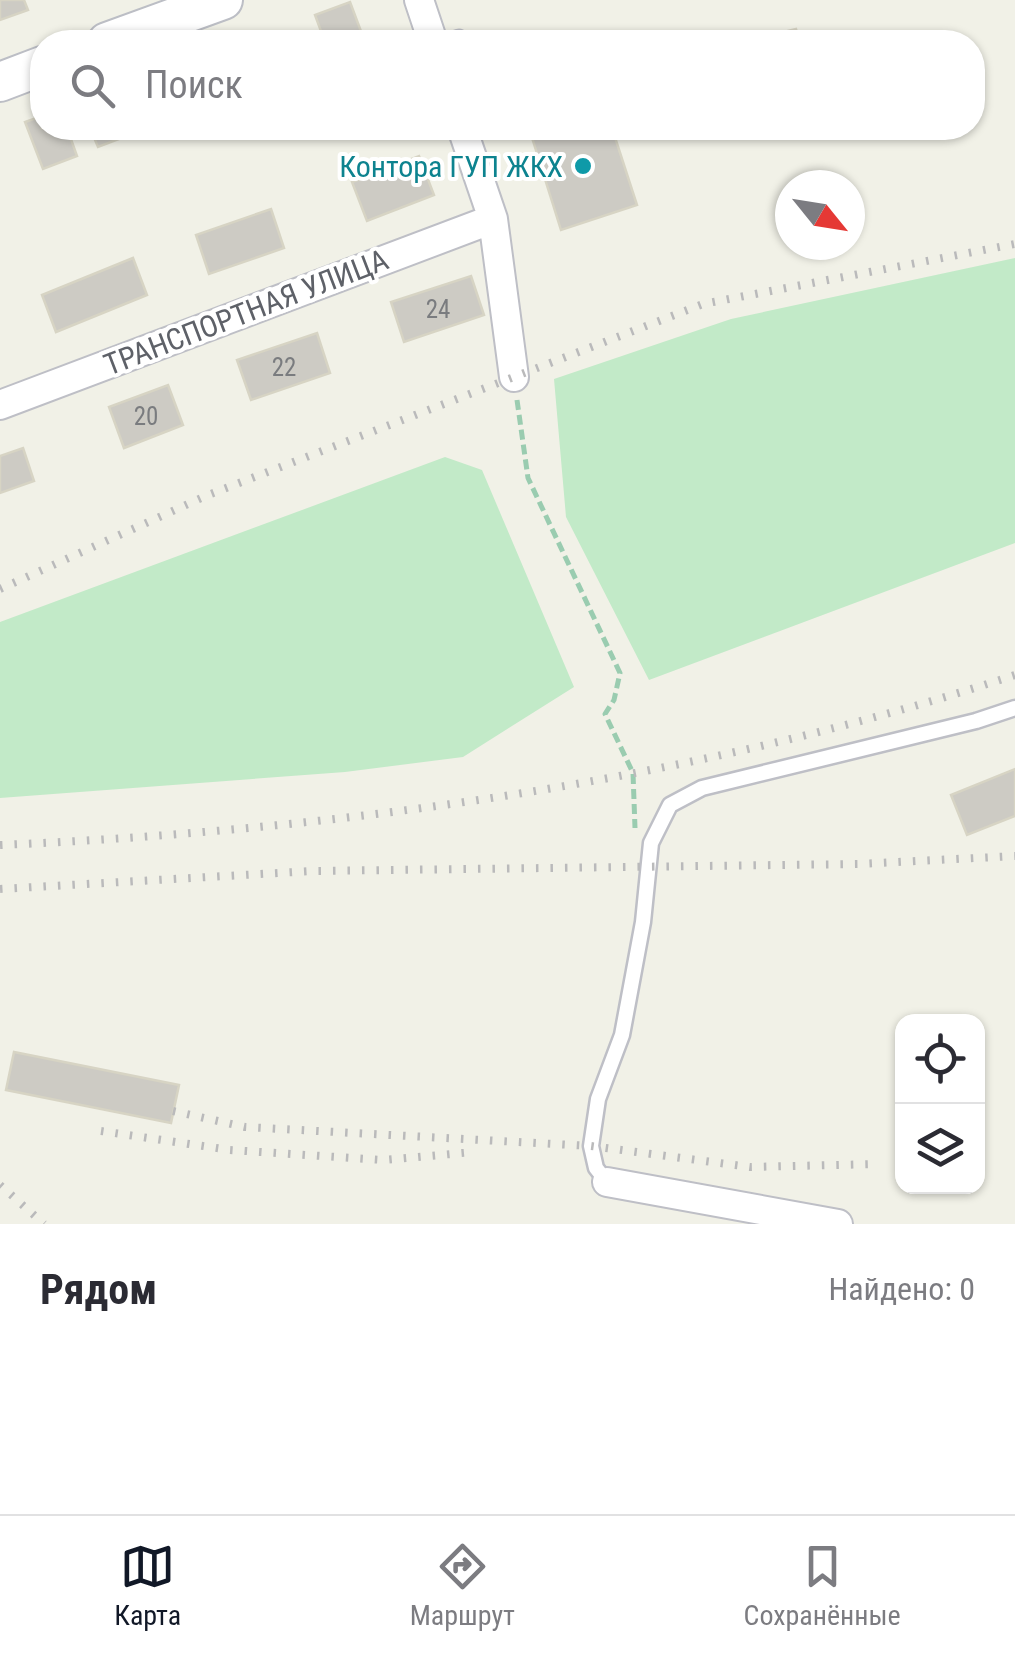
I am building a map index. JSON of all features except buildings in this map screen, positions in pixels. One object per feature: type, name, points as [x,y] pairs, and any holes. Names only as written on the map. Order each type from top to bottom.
[{"type":"main road","points":[[140,30],[223,0]]},
{"type":"main road","points":[[0,82],[30,71]]},
{"type":"street","points":[[419,0],[439,30]]},
{"type":"street","points":[[466,140],[493,219],[514,377]]},
{"type":"street","name":"ТРАНСПОРТНАЯ УЛИЦА","points":[[0,405],[493,219]]},
{"type":"street","points":[[607,1182],[838,1224]]},
{"type":"lane","points":[[607,1182],[596,1168],[591,1146],[598,1099],[622,1035],[642,922],[646,867],[652,843],[670,805],[702,788],[1015,708]]},
{"type":"path","points":[[514,377],[528,478],[620,673],[614,700],[605,714],[633,773],[635,843],[646,867]]},
{"type":"green space","points":[[1015,258],[1015,543],[649,680],[566,517],[554,379],[731,319]]},
{"type":"green space","points":[[445,457],[482,470],[574,687],[463,757],[345,772],[0,798],[0,622]]},
{"type":"railway","points":[[0,589],[208,495],[703,304],[1015,244]]},
{"type":"railway","points":[[0,845],[257,827],[514,794],[767,745],[1015,675]]},
{"type":"railway","points":[[0,889],[312,871],[858,864],[1015,856]]},
{"type":"railway","points":[[173,1111],[245,1127],[591,1146],[750,1167],[879,1164]]},
{"type":"railway","points":[[101,1131],[230,1150],[383,1160],[474,1152]]},
{"type":"railway","points":[[0,1185],[44,1224]]},
{"type":"place","name":"Контора ГУП ЖКХ","points":[[583,166]]}]
